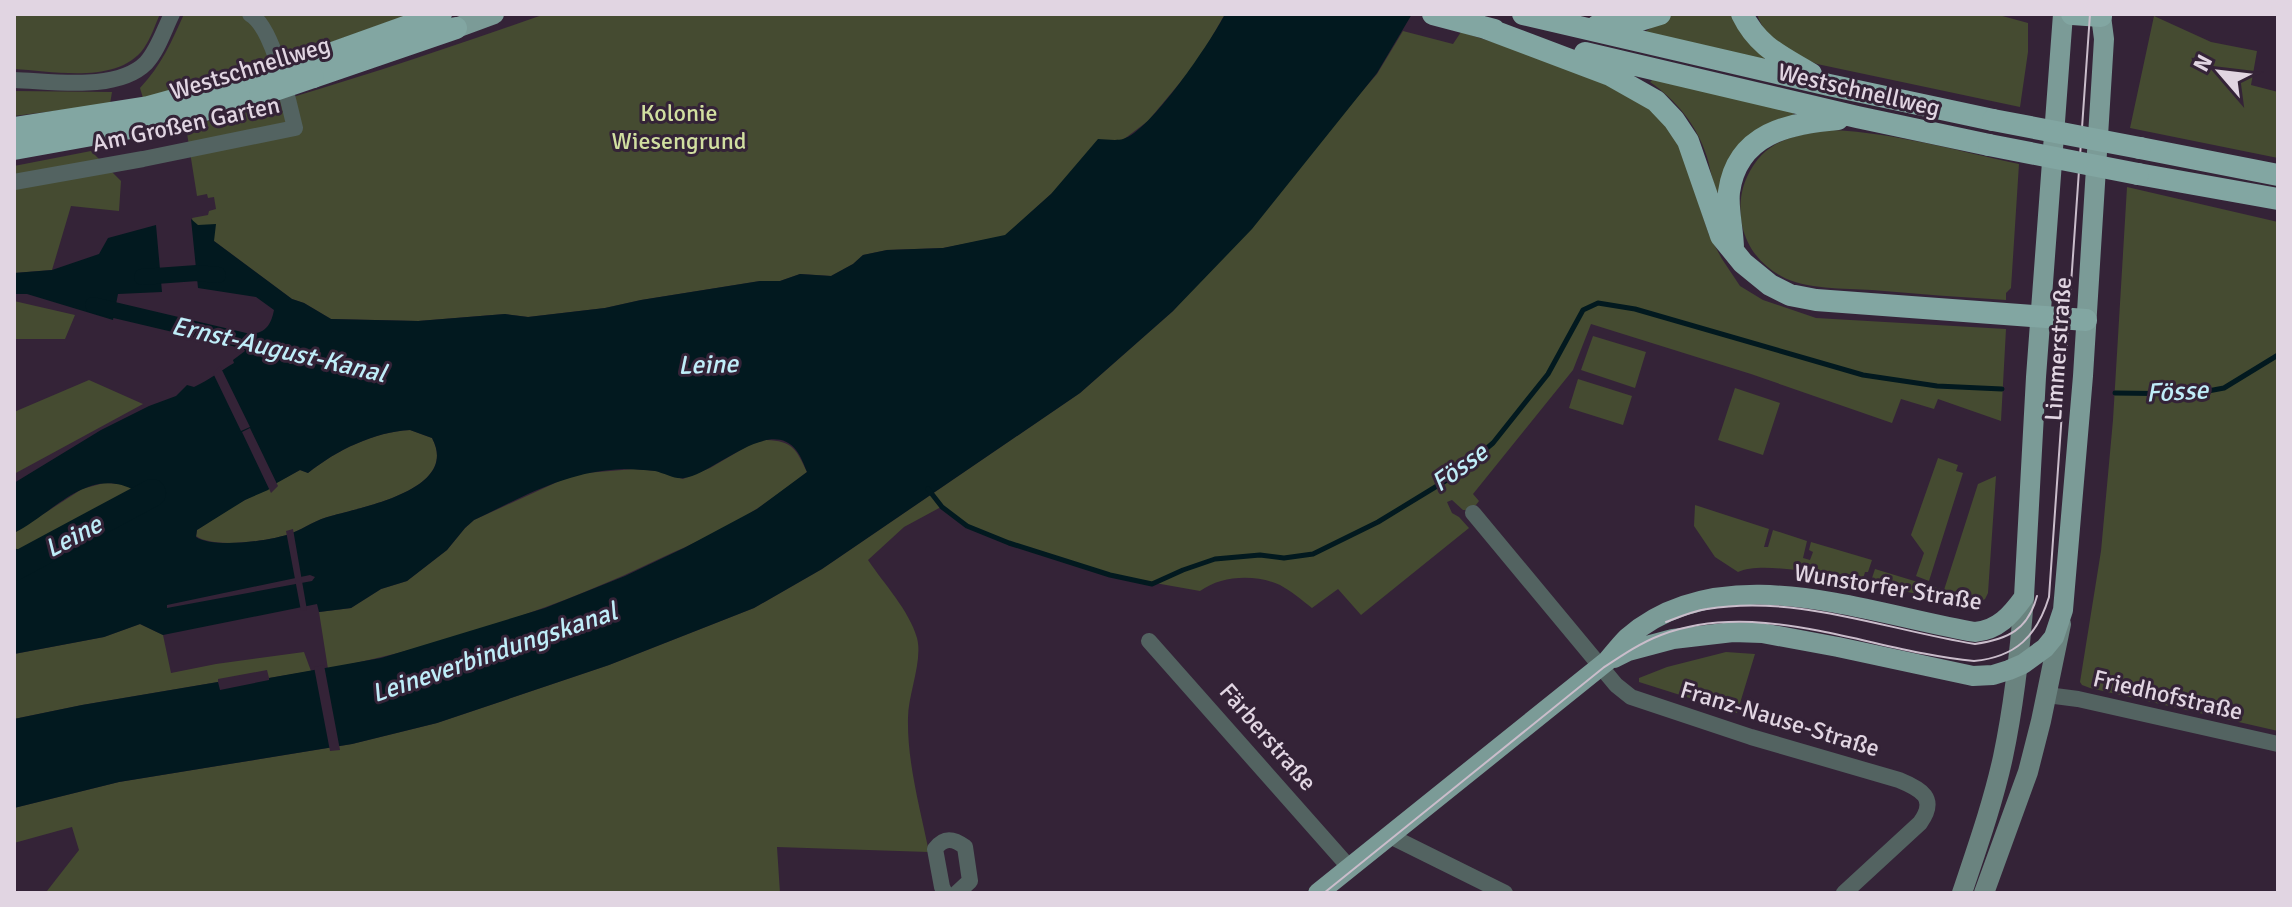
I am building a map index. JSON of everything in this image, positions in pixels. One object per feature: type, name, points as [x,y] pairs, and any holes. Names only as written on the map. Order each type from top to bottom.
[{"type":"highway","name":"Westschnellweg","points":[[1433,14],[1857,117],[2278,199]]},
{"type":"highway","name":"Westschnellweg","points":[[1523,14],[1993,120],[2278,175]]},
{"type":"highway","points":[[1576,28],[1637,21],[1660,14]]},
{"type":"highway","points":[[1742,14],[1761,43],[1829,85]]},
{"type":"highway","points":[[2072,14],[2101,16]]},
{"type":"highway","name":"Westschnellweg","points":[[14,149],[153,124],[449,21]]},
{"type":"highway","points":[[1475,25],[1610,75],[1656,101],[1688,141],[1721,236],[1755,275],[1790,295],[1816,300],[2086,320]]},
{"type":"highway","name":"Westschnellweg","points":[[14,128],[256,86]]},
{"type":"highway","points":[[1733,250],[1729,195],[1733,177],[1750,148],[1774,131],[1799,122],[1857,117]]},
{"type":"main road","name":"Westschnellweg","points":[[449,21],[494,14]]},
{"type":"main road","name":"Limmerstraße","points":[[2024,597],[2040,316],[2063,14]]},
{"type":"main road","name":"Limmerstraße","points":[[2018,667],[2035,657],[2054,637],[2063,610],[2086,320],[2103,50],[2101,16]]},
{"type":"main road","name":"Wunstorfer Straße","points":[[1318,893],[1604,663],[1627,639],[1670,612],[1694,603],[1727,597],[1797,597],[1975,632],[2002,623],[2024,597]]},
{"type":"main road","points":[[1962,893],[1986,824],[2003,756],[2018,667],[2024,597]]},
{"type":"main road","points":[[1984,893],[2028,772],[2063,610]]},
{"type":"main road","name":"Wunstorfer Straße","points":[[1604,663],[1628,651],[1673,639],[1733,632],[1762,633],[1973,676],[2000,674],[2018,667]]},
{"type":"street","points":[[14,80],[107,82],[124,78],[145,64],[172,14]]},
{"type":"street","name":"Am Großen Garten","points":[[14,182],[295,128],[275,56],[257,18],[250,14]]},
{"type":"street","points":[[1473,513],[1604,663]]},
{"type":"street","name":"Färberstraße","points":[[1149,641],[1349,867]]},
{"type":"street","name":"Franz-Nause-Straße","points":[[1604,663],[1626,694],[1647,703],[1912,785],[1924,795],[1928,805],[1920,823],[1844,893]]},
{"type":"street","name":"Friedhofstraße","points":[[2047,695],[2078,699],[2278,744]]},
{"type":"street","points":[[1388,835],[1505,893]]},
{"type":"street","points":[[945,893],[935,849],[947,839],[965,847],[970,881],[957,893]]},
{"type":"green space","points":[[14,14],[160,14],[144,48],[133,60],[102,71],[65,73],[14,69]]},
{"type":"green space","points":[[184,14],[411,14],[289,57],[143,98],[140,88],[160,62]]},
{"type":"green space","name":"Kolonie Wiesengrund","points":[[545,14],[1225,14],[1198,61],[1148,121],[1051,194],[1005,236],[943,248],[887,250],[863,255],[831,276],[800,274],[780,281],[760,281],[605,308],[528,317],[505,314],[418,321],[331,319],[292,299],[193,222],[192,218],[208,215],[209,211],[216,209],[214,197],[208,198],[207,194],[197,196],[186,127],[367,74]]},
{"type":"green space","points":[[1673,14],[1736,14],[1765,57],[1764,61],[1643,33]]},
{"type":"green space","points":[[1757,14],[1995,14],[2028,23],[2028,52],[2020,107],[1817,64],[1789,51],[1773,39]]},
{"type":"green space","points":[[2154,16],[2211,42],[2257,51],[2251,85],[2278,92],[2278,158],[2130,128]]},
{"type":"green space","points":[[1403,31],[1453,44],[1461,32],[1570,67],[1649,106],[1677,138],[1709,235],[1722,259],[1740,286],[1763,300],[1816,318],[2006,329],[2001,421],[1938,399],[1934,409],[1901,399],[1892,423],[1751,374],[1591,324],[1573,370],[1473,494],[1479,501],[1472,510],[1463,510],[1452,500],[1447,502],[1452,513],[1469,528],[1361,615],[1338,589],[1312,608],[1280,585],[1260,579],[1229,579],[1200,591],[1110,575],[1009,543],[967,526],[941,507],[904,527],[868,560],[902,607],[917,638],[918,657],[908,735],[929,852],[777,847],[780,893],[51,893],[47,891],[79,850],[72,827],[14,843],[14,808],[119,782],[352,744],[437,723],[609,665],[754,608],[822,569],[1080,393],[1173,311],[1377,74]]},
{"type":"green space","points":[[1653,79],[1793,112],[1794,116],[1778,122],[1721,199],[1698,134],[1669,97],[1650,82]]},
{"type":"green space","points":[[14,91],[112,92],[110,104],[14,116]]},
{"type":"green space","points":[[1833,130],[1903,139],[2019,164],[2011,288],[2006,293],[2006,300],[1813,286],[1791,281],[1767,267],[1751,248],[1742,225],[1741,201],[1747,177],[1763,154],[1782,141]]},
{"type":"green space","points":[[91,151],[121,181],[119,211],[71,206],[52,270],[14,273],[14,166]]},
{"type":"green space","points":[[2127,187],[2278,222],[2278,731],[2090,688],[2080,682],[2101,551],[2113,420]]},
{"type":"green space","points":[[14,301],[75,315],[65,339],[14,339]]},
{"type":"green space","points":[[1593,336],[1646,352],[1635,388],[1581,370]]},
{"type":"green space","points":[[1578,379],[1632,396],[1623,425],[1569,408]]},
{"type":"green space","points":[[89,380],[143,404],[14,474],[14,412]]},
{"type":"green space","points":[[1735,388],[1780,403],[1763,455],[1718,440]]},
{"type":"green space","points":[[410,430],[432,438],[437,456],[432,471],[421,483],[404,493],[326,517],[271,539],[229,543],[196,536],[197,530],[232,507],[300,470],[308,473],[331,457],[370,438]]},
{"type":"green space","points":[[766,440],[788,444],[800,457],[807,472],[723,529],[581,593],[498,624],[414,649],[328,669],[319,612],[351,608],[381,589],[407,581],[447,550],[474,520],[566,478],[634,469],[657,471],[683,479],[710,468],[751,444]]},
{"type":"green space","points":[[1938,458],[1958,465],[1956,471],[1963,473],[1929,581],[1916,576],[1924,553],[1911,535]]},
{"type":"green space","points":[[1996,476],[1988,593],[1985,599],[1969,605],[1870,584],[1875,569],[1944,590],[1978,484]]},
{"type":"green space","points":[[104,483],[124,484],[136,491],[130,502],[105,521],[25,552],[15,549],[14,533],[82,489]]},
{"type":"green space","points":[[1695,505],[1769,529],[1764,547],[1768,547],[1773,530],[1807,541],[1803,558],[1810,560],[1813,552],[1809,550],[1811,542],[1872,560],[1868,572],[1865,572],[1862,582],[1781,569],[1738,572],[1715,557],[1694,526]]},
{"type":"green space","points":[[140,624],[163,635],[171,673],[304,652],[311,671],[269,678],[267,670],[218,679],[218,682],[14,719],[14,654],[104,637]]},
{"type":"green space","points":[[1726,652],[1755,654],[1737,713],[1639,682],[1639,678],[1667,667]]},
{"type":"water","name":"Leineverbindungskanal","points":[[1225,14],[1412,14],[1377,73],[1252,229],[1173,311],[1080,393],[822,569],[754,608],[609,665],[437,723],[352,744],[119,782],[14,808],[14,719],[218,682],[220,690],[381,658],[545,608],[684,548],[757,509],[807,472],[796,450],[785,441],[771,439],[684,478],[632,469],[583,474],[546,486],[474,520],[447,550],[407,581],[381,589],[351,608],[319,612],[317,604],[163,635],[140,624],[104,637],[14,654],[14,548],[26,552],[88,529],[119,512],[136,491],[119,484],[87,487],[14,533],[14,483],[101,430],[176,396],[187,385],[194,387],[234,363],[233,360],[245,351],[242,346],[231,343],[234,333],[261,332],[272,318],[274,310],[256,297],[198,288],[191,219],[198,225],[216,224],[214,241],[292,299],[331,319],[418,321],[505,314],[528,317],[605,308],[760,281],[780,281],[800,274],[831,276],[863,255],[887,250],[943,248],[1005,235],[1051,194],[1098,139],[1123,139],[1135,133],[1179,84]],"holes":[[[410,430],[432,438],[437,456],[432,471],[421,483],[404,493],[326,517],[271,539],[215,543],[196,537],[197,530],[300,470],[308,473],[331,457],[370,438]],[[310,575],[315,577],[312,581],[167,608],[167,605]]]},
{"type":"water","points":[[156,225],[162,292],[118,294],[113,320],[27,294],[14,294],[14,273],[52,270],[99,254],[108,238]]},
{"type":"pier","points":[[220,366],[250,427],[241,431],[213,373]]},
{"type":"pier","points":[[250,428],[278,486],[271,493],[242,432]]},
{"type":"pier","points":[[293,529],[307,610],[301,611],[286,531]]},
{"type":"pier","points":[[324,665],[340,750],[330,751],[314,667]]},
{"type":"waterway","name":"Ernst-August-Kanal","points":[[142,277],[197,273],[218,275]]},
{"type":"waterway","name":"Fösse","points":[[928,489],[942,507],[967,526],[1009,543],[1110,575],[1152,584],[1215,559],[1260,555],[1284,558],[1313,554],[1378,522],[1455,475],[1493,443],[1548,374],[1583,310],[1598,303],[1635,309],[1863,375],[1937,386],[2002,389]]},
{"type":"waterway","name":"Ernst-August-Kanal","points":[[93,305],[254,343]]},
{"type":"waterway","name":"Fösse","points":[[2115,393],[2192,394],[2224,388],[2278,355]]},
{"type":"waterway","name":"Leine","points":[[14,567],[152,493]]},
{"type":"tram line","points":[[1324,893],[1603,668],[1661,635],[1699,625],[1738,622],[1777,624],[1974,661],[2002,655],[2031,633],[2049,597],[2090,14]]},
{"type":"tram line","points":[[1666,622],[1707,609],[1774,606],[1842,616],[1975,644],[2015,631],[2028,617],[2037,596]]}]
